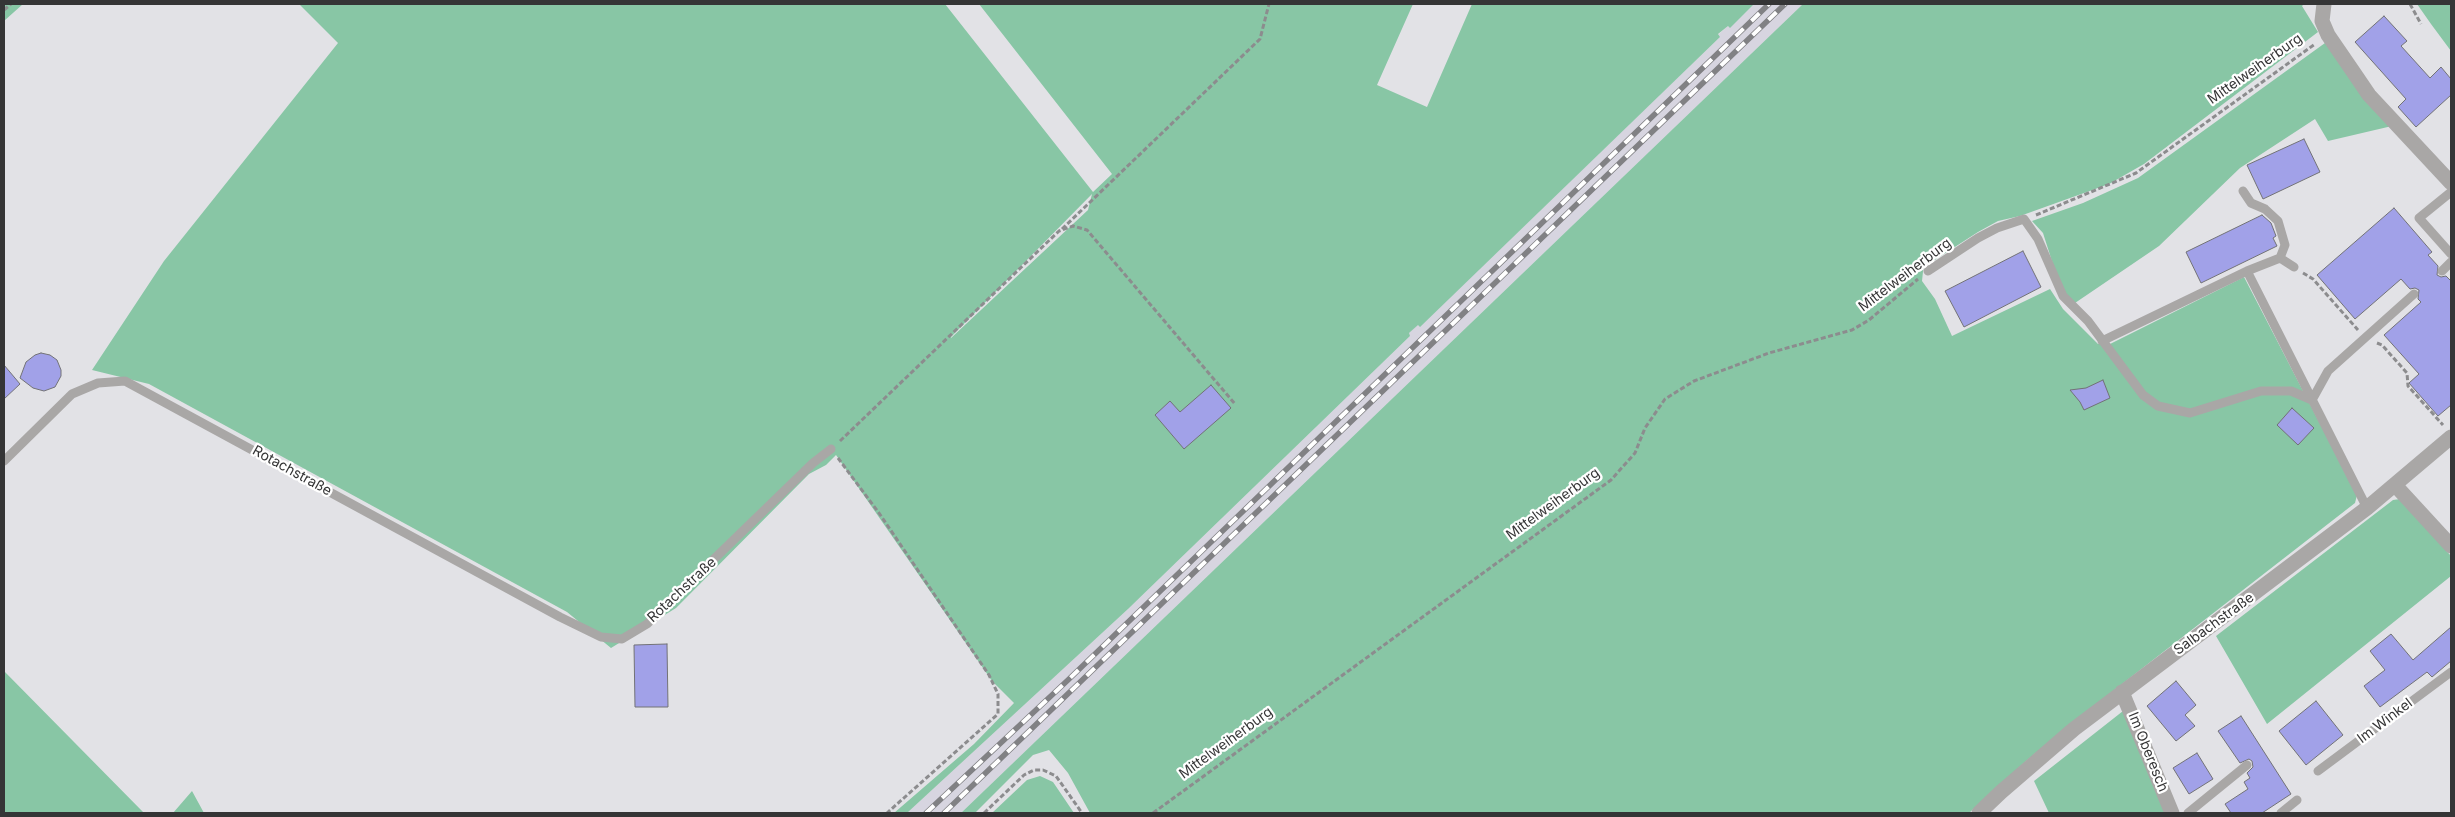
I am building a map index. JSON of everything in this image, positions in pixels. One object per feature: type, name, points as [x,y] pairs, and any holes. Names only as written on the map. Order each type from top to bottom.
[{"type":"street","points":[[2324,4],[2322,21],[2324,38],[2369,95],[2451,183]]},
{"type":"street","name":"Salbachstraße","points":[[1979,813],[2000,792],[2074,728],[2367,508],[2395,485],[2448,432]]},
{"type":"street","points":[[2395,485],[2451,546]]},
{"type":"street","name":"Im Oberesch","points":[[2122,692],[2172,813]]},
{"type":"lane","points":[[2102,340],[2247,271],[2280,258],[2285,245],[2278,221],[2265,209],[2251,203],[2243,191]]},
{"type":"lane","points":[[2451,192],[2419,218],[2451,254]]},
{"type":"lane","name":"Mittelweiherburg","points":[[1928,271],[1978,238],[1998,228],[2024,219]]},
{"type":"lane","points":[[2024,219],[2038,239],[2063,296],[2102,340],[2142,395],[2158,406],[2190,414],[2261,391],[2291,391],[2312,400]]},
{"type":"lane","points":[[2280,258],[2294,267]]},
{"type":"lane","points":[[2442,271],[2451,262]]},
{"type":"lane","points":[[2247,271],[2367,508]]},
{"type":"lane","points":[[2312,400],[2328,371],[2414,294]]},
{"type":"lane","name":"Rotachstraße","points":[[4,461],[72,394],[98,383],[125,380],[560,616],[601,637],[622,639],[647,624],[813,463],[831,449]]},
{"type":"lane","name":"Im Winkel","points":[[2318,771],[2451,672]]},
{"type":"lane","points":[[2188,813],[2247,765]]},
{"type":"lane","points":[[2281,813],[2297,800]]},
{"type":"path","points":[[4,10],[11,4]]},
{"type":"path","points":[[887,813],[998,714],[998,694],[989,675],[879,513],[831,449],[1260,39],[1269,4]]},
{"type":"path","points":[[2410,4],[2421,24]]},
{"type":"path","name":"Mittelweiherburg","points":[[2024,219],[2136,173],[2324,38]]},
{"type":"path","points":[[1059,231],[1073,226],[1088,230],[1235,404]]},
{"type":"path","points":[[2294,267],[2313,280],[2365,338],[2382,345],[2389,352],[2407,373],[2408,386],[2448,432]]},
{"type":"path","name":"Mittelweiherburg","points":[[1152,813],[1611,480],[1635,453],[1645,428],[1664,399],[1694,381],[1768,353],[1852,330],[1869,320],[1928,271]]},
{"type":"path","points":[[984,813],[1024,775],[1034,770],[1043,770],[1056,776],[1082,813]]},
{"type":"shaded area","points":[[1754,4],[1803,4],[961,813],[907,813],[1128,609],[1410,336],[1408,334],[1418,324],[1420,326],[1720,37],[1718,35],[1728,26],[1730,27]]},
{"type":"green space","points":[[4,4],[23,4],[4,21]]},
{"type":"green space","points":[[299,4],[945,4],[1093,192],[1112,174],[979,4],[1413,4],[1377,85],[1427,107],[1472,4],[1754,4],[1730,28],[1728,26],[1718,34],[1720,37],[1420,327],[1418,325],[1409,333],[1410,336],[1128,609],[907,813],[894,813],[974,744],[1014,703],[992,681],[836,455],[826,465],[809,474],[676,608],[611,648],[567,612],[149,384],[92,370],[164,261],[338,43]],"holes":[[[1092,194],[1088,210],[951,338]]]},
{"type":"green space","points":[[1803,4],[2304,4],[2302,6],[2318,32],[2144,164],[2109,184],[2020,216],[1998,221],[1930,263],[1924,262],[1922,281],[1935,299],[1952,336],[2050,289],[2063,309],[2098,344],[2110,344],[2244,277],[2357,495],[2355,503],[2068,726],[1969,813],[1090,813],[1068,773],[1049,750],[1033,755],[975,813],[961,813]]},
{"type":"green space","points":[[2417,4],[2451,4],[2451,51],[2431,24]]},
{"type":"green space","points":[[2325,43],[2392,126],[2328,141],[2315,119],[2240,168],[2159,246],[2075,303],[2065,293],[2057,277],[2043,233],[2032,221],[2083,203],[2138,178]]},
{"type":"green space","points":[[2400,499],[2451,556],[2451,576],[2267,724],[2216,636],[2393,500]]},
{"type":"green space","points":[[4,671],[144,813],[4,813]]},
{"type":"green space","points":[[2123,711],[2168,813],[2049,813],[2034,781]]},
{"type":"green space","points":[[1040,776],[1053,782],[1074,813],[992,813],[1027,780]]},
{"type":"green space","points":[[192,791],[204,813],[173,813]]},
{"type":"building","points":[[2384,16],[2407,41],[2401,46],[2430,78],[2441,67],[2451,79],[2451,95],[2416,127],[2398,107],[2406,99],[2355,42]]},
{"type":"building","points":[[2304,139],[2320,172],[2263,199],[2247,165]]},
{"type":"building","points":[[2394,208],[2432,252],[2428,255],[2438,266],[2437,275],[2441,277],[2446,276],[2451,281],[2451,405],[2438,416],[2409,383],[2419,374],[2384,335],[2421,302],[2418,299],[2419,290],[2415,288],[2410,289],[2401,279],[2355,319],[2317,275]]},
{"type":"building","points":[[2262,215],[2271,223],[2276,236],[2273,238],[2277,246],[2201,283],[2186,252]]},
{"type":"building","points":[[2023,251],[2041,287],[1964,327],[1945,291]]},
{"type":"building","points":[[41,353],[50,355],[57,360],[61,370],[61,376],[55,387],[44,391],[33,388],[20,378],[26,362]]},
{"type":"building","points":[[4,365],[20,384],[4,399]]},
{"type":"building","points":[[2103,380],[2110,398],[2084,410],[2070,390],[2086,388]]},
{"type":"building","points":[[1211,385],[1231,408],[1184,449],[1155,415],[1170,401],[1180,412]]},
{"type":"building","points":[[2292,408],[2314,428],[2298,445],[2277,425]]},
{"type":"building","points":[[2451,627],[2451,661],[2432,677],[2427,672],[2380,707],[2364,686],[2385,670],[2370,651],[2391,634],[2413,660]]},
{"type":"building","points":[[667,644],[668,707],[635,707],[634,645]]},
{"type":"building","points":[[2176,681],[2196,705],[2185,715],[2195,726],[2176,741],[2147,706]]},
{"type":"building","points":[[2316,701],[2343,735],[2306,765],[2279,731]]},
{"type":"building","points":[[2241,716],[2291,794],[2262,813],[2231,813],[2225,804],[2248,789],[2244,782],[2250,778],[2247,773],[2253,767],[2252,761],[2249,759],[2240,763],[2218,731]]},
{"type":"building","points":[[2197,753],[2213,779],[2189,794],[2173,768]]},
{"type":"railway","points":[[926,813],[1068,680],[1769,4]]},
{"type":"railway","points":[[944,813],[1785,4]]}]
